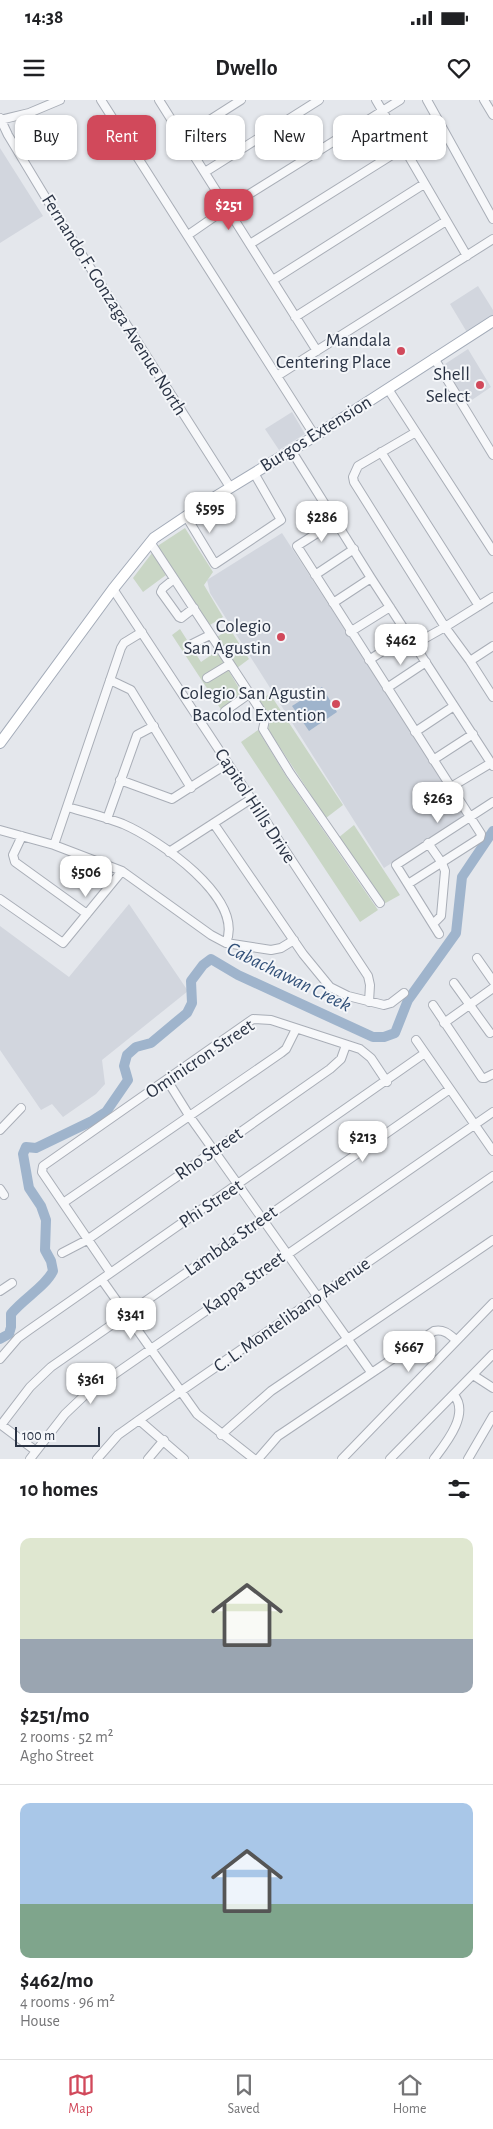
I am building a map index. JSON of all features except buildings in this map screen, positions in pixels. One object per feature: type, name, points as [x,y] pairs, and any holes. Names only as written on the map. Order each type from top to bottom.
[{"type":"main road","name":"Burgos Extension","points":[[0,743],[113,589],[150,542],[186,516],[315,436],[493,321]]},
{"type":"street","points":[[0,120],[29,113],[60,100]]},
{"type":"street","points":[[101,100],[315,436]]},
{"type":"street","points":[[159,100],[169,115]]},
{"type":"street","points":[[217,115],[241,100]]},
{"type":"street","points":[[205,172],[319,100]]},
{"type":"street","points":[[376,100],[385,115]]},
{"type":"street","points":[[188,235],[227,208],[400,100]]},
{"type":"street","points":[[427,100],[493,219]]},
{"type":"street","points":[[484,100],[493,115]]},
{"type":"street","name":"Fernando F. Gonzaga Avenue North","points":[[0,120],[49,203],[230,488]]},
{"type":"street","points":[[197,160],[317,351]]},
{"type":"street","points":[[250,244],[384,160]]},
{"type":"street","points":[[410,160],[467,256]]},
{"type":"street","points":[[273,280],[424,184]]},
{"type":"street","points":[[295,317],[446,221]]},
{"type":"street","points":[[277,376],[493,239]]},
{"type":"street","points":[[434,358],[493,454]]},
{"type":"street","points":[[388,388],[493,551]]},
{"type":"street","points":[[416,432],[358,466],[354,482],[445,627],[493,697]]},
{"type":"street","points":[[291,450],[371,578],[492,764],[451,787]]},
{"type":"street","points":[[381,452],[479,606]]},
{"type":"street","points":[[186,516],[215,564],[281,520],[254,473]]},
{"type":"street","points":[[336,521],[296,546],[481,834],[480,838],[408,884]]},
{"type":"street","points":[[150,542],[265,718],[263,729],[270,740],[380,903]]},
{"type":"street","points":[[315,575],[354,549]]},
{"type":"street","points":[[333,603],[371,578]]},
{"type":"street","points":[[174,579],[161,592],[181,618],[194,608]]},
{"type":"street","name":"Capitol Hills Drive","points":[[113,589],[368,976],[370,985],[369,1002]]},
{"type":"street","points":[[415,644],[493,597]]},
{"type":"street","points":[[350,632],[390,607]]},
{"type":"street","points":[[54,845],[121,648],[124,643],[142,632]]},
{"type":"street","points":[[369,660],[409,634]]},
{"type":"street","points":[[192,644],[210,635]]},
{"type":"street","points":[[470,661],[493,646]]},
{"type":"street","points":[[387,688],[426,662]]},
{"type":"street","points":[[207,678],[230,664]]},
{"type":"street","points":[[110,680],[131,690],[191,788]]},
{"type":"street","points":[[224,712],[249,694]]},
{"type":"street","points":[[415,732],[454,706]]},
{"type":"street","points":[[107,819],[137,735],[154,726]]},
{"type":"street","points":[[433,760],[473,734]]},
{"type":"street","points":[[120,780],[172,800],[227,764]]},
{"type":"street","points":[[169,852],[251,799]]},
{"type":"street","points":[[439,934],[396,865],[493,802]]},
{"type":"street","points":[[67,807],[122,824],[169,852],[209,885],[221,903],[230,922],[230,931],[226,943]]},
{"type":"street","points":[[214,824],[294,940],[330,987],[348,996],[388,1005],[404,993]]},
{"type":"street","points":[[0,830],[54,845],[122,871],[211,935],[226,943],[276,950],[294,940]]},
{"type":"street","points":[[22,836],[14,855],[15,862],[87,914]]},
{"type":"street","points":[[428,843],[442,863],[445,880],[441,916],[433,924]]},
{"type":"street","points":[[0,899],[63,943],[122,871]]},
{"type":"street","points":[[477,958],[493,981]]},
{"type":"street","points":[[454,983],[490,1033]]},
{"type":"street","points":[[444,1023],[493,988]]},
{"type":"street","points":[[433,1005],[484,1079],[493,1074]]},
{"type":"street","name":"Ominicron Street","points":[[64,1204],[42,1172],[44,1166],[253,1019],[271,1020],[366,1053],[387,1082]]},
{"type":"street","points":[[110,1272],[64,1204],[281,1053],[286,1049],[296,1029]]},
{"type":"street","points":[[416,1040],[493,1151]]},
{"type":"street","name":"Rho Street","points":[[62,1253],[87,1240],[336,1064],[341,1059],[346,1045]]},
{"type":"street","name":"Phi Street","points":[[0,1359],[18,1338],[102,1280],[110,1272],[387,1082],[425,1053]]},
{"type":"street","points":[[167,1080],[190,1117],[371,1372]]},
{"type":"street","name":"Lambda Street","points":[[1,1425],[37,1379],[263,1218],[450,1090]]},
{"type":"street","points":[[0,1130],[21,1108]]},
{"type":"street","name":"Kappa Street","points":[[30,1459],[73,1404],[493,1112]]},
{"type":"street","name":"C. L. Montelibano Avenue","points":[[96,1459],[118,1435],[139,1420],[493,1176]]},
{"type":"street","points":[[222,1435],[271,1391],[493,1240]]},
{"type":"street","points":[[102,1280],[197,1414],[222,1435],[256,1459],[278,1436],[434,1331],[440,1329],[456,1340]]},
{"type":"street","points":[[0,1291],[12,1283]]},
{"type":"street","points":[[342,1459],[493,1303]]},
{"type":"street","points":[[390,1459],[493,1354]]},
{"type":"street","points":[[473,1375],[493,1388]]},
{"type":"street","points":[[434,1459],[451,1432],[460,1412],[459,1402],[454,1395]]},
{"type":"street","points":[[468,1459],[493,1416]]},
{"type":"street","points":[[139,1420],[184,1459]]},
{"type":"street","points":[[1,1425],[36,1451]]},
{"type":"street","points":[[148,1459],[164,1440]]},
{"type":"shaded area","points":[[0,148],[43,216],[0,243]]},
{"type":"shaded area","points":[[478,286],[493,310],[493,318],[468,334],[450,304]]},
{"type":"shaded area","points":[[468,349],[491,387],[466,404],[442,366]]},
{"type":"shaded area","points":[[292,412],[305,434],[279,450],[265,429]]},
{"type":"shaded area","name":"Colegio San Agustin Bacolod Extention","points":[[282,533],[465,815],[384,868],[210,593],[207,580]]},
{"type":"shaded area","points":[[129,904],[188,991],[102,1060],[105,1084],[96,1094],[63,1117],[52,1104],[41,1110],[0,1050],[0,926],[69,977]]},
{"type":"green space","points":[[185,528],[213,572],[204,585],[223,617],[210,625],[156,547]]},
{"type":"green space","points":[[152,553],[166,575],[143,592],[133,578]]},
{"type":"green space","points":[[180,629],[201,662],[217,651],[243,695],[222,711],[172,635]]},
{"type":"green space","points":[[230,629],[249,659],[237,668],[217,637]]},
{"type":"green space","points":[[270,694],[343,805],[326,818],[268,729],[271,719],[258,700]]},
{"type":"green space","points":[[258,730],[286,776],[378,910],[360,922],[241,742]]},
{"type":"green space","points":[[354,825],[400,895],[382,905],[338,838]]},
{"type":"water","points":[[322,687],[337,712],[309,731],[292,706]]},
{"type":"waterway","name":"Cabachawan Creek","points":[[0,1339],[9,1334],[11,1314],[45,1282],[53,1271],[51,1261],[45,1250],[46,1220],[41,1206],[29,1188],[23,1154],[26,1147],[36,1148],[92,1121],[106,1112],[128,1080],[124,1066],[127,1055],[136,1047],[151,1043],[187,1013],[192,1003],[191,981],[203,965],[211,959],[238,975],[373,1037],[384,1037],[395,1033],[408,1000],[456,933],[462,877],[493,831]]},
{"type":"place","name":"Mandala Centering Place","points":[[401,351]]},
{"type":"place","name":"Shell Select","points":[[480,385]]},
{"type":"place","name":"Colegio San Agustin","points":[[281,637]]},
{"type":"place","name":"Colegio San Agustin Bacolod Extention","points":[[336,704]]}]
